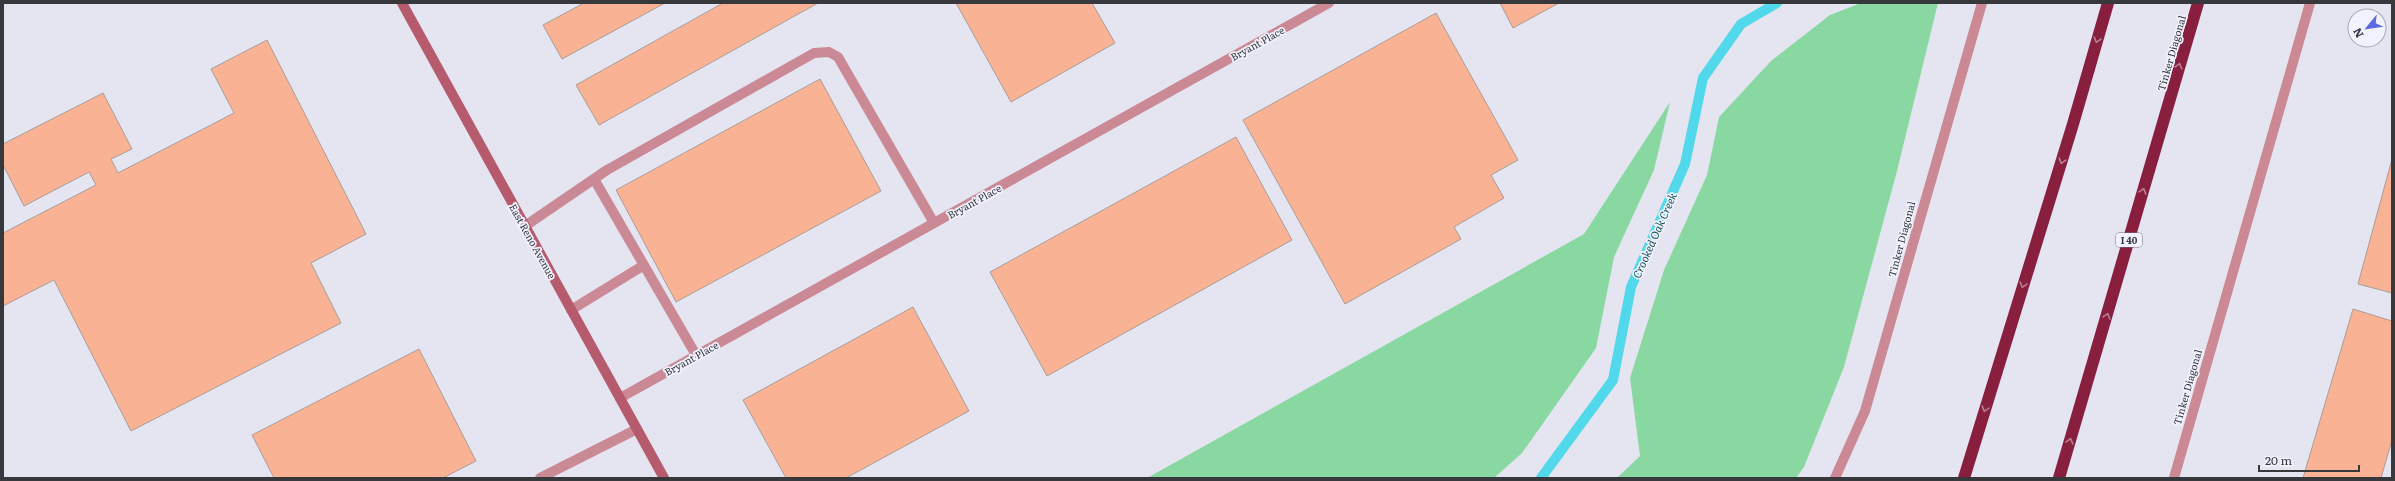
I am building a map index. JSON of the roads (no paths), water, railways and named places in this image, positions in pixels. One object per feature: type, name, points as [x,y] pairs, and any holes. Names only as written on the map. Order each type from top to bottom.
[{"type":"highway","points":[[1964,478],[2071,131],[2108,3]]},
{"type":"highway","name":"Tinker Diagonal","points":[[2059,478],[2198,3]]},
{"type":"main road","name":"East Reno Avenue","points":[[402,3],[664,478]]},
{"type":"street","name":"Bryant Place","points":[[620,398],[1329,3]]},
{"type":"street","name":"Tinker Diagonal","points":[[1836,478],[1865,411],[1982,3]]},
{"type":"street","name":"Tinker Diagonal","points":[[2174,478],[2310,3]]},
{"type":"street","points":[[525,226],[594,179],[814,53],[829,52],[838,57],[934,223]]},
{"type":"street","points":[[594,179],[696,355]]},
{"type":"street","points":[[571,310],[644,265]]},
{"type":"street","points":[[540,478],[637,429]]},
{"type":"waterway","name":"Crooked Oak Creek","points":[[1541,478],[1613,380],[1631,287],[1685,164],[1703,78],[1741,24],[1777,3]]}]
